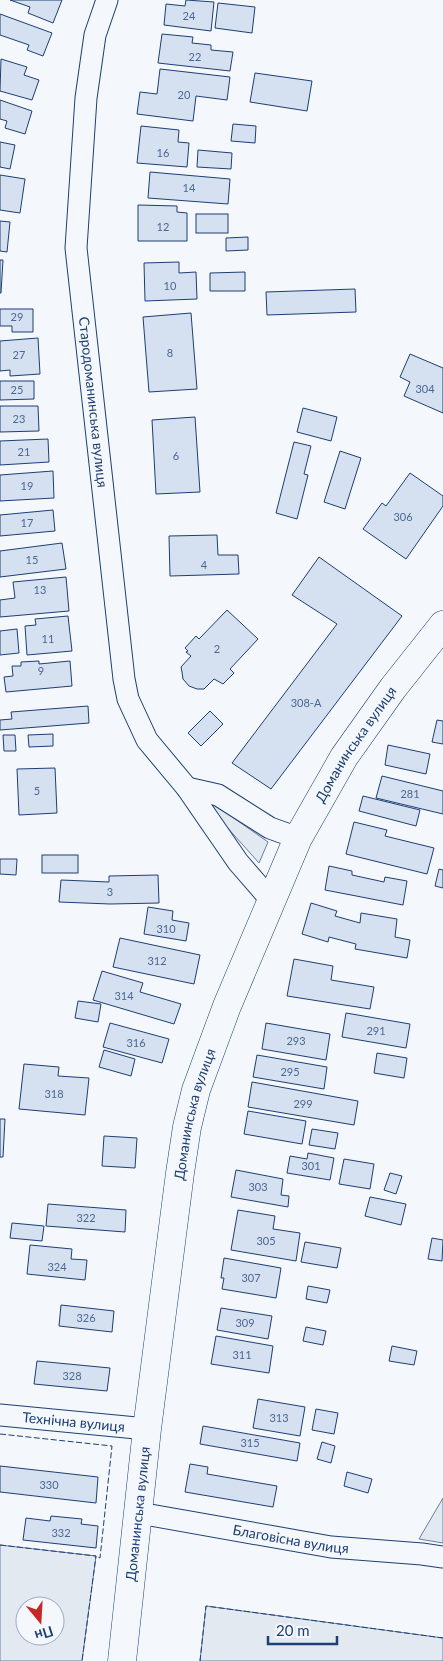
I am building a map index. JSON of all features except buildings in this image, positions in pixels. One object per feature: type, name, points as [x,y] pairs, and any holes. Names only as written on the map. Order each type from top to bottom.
[{"type":"main road","name":"Доманинська вулиця","points":[[122,1661],[147,1429],[180,1173],[196,1090],[227,1006],[298,838],[344,757],[443,625]]},
{"type":"street","name":"Стародоманинська вулиця","points":[[107,0],[95,35],[86,98],[76,248],[123,669],[128,699],[147,740],[187,788],[238,862],[272,900]]},
{"type":"street","points":[[187,788],[218,795],[270,828],[298,838]]},
{"type":"street","name":"Технічна вулиця","points":[[0,1415],[147,1429]]},
{"type":"street","name":"Благовісна вулиця","points":[[139,1513],[331,1547],[443,1557]]},
{"type":"shaded area","points":[[211,802],[268,842],[259,863],[208,806]]},
{"type":"shaded area","points":[[443,1498],[443,1543],[419,1539]]},
{"type":"shaded area","points":[[0,1545],[96,1556],[82,1661],[0,1661]]},
{"type":"shaded area","points":[[206,1606],[443,1638],[443,1661],[200,1661]]},
{"type":"fence","points":[[0,1434],[112,1446],[100,1558],[96,1556]]},
{"type":"fence","points":[[0,1545],[96,1556],[82,1661]]},
{"type":"fence","points":[[200,1661],[206,1606],[443,1638]]}]
